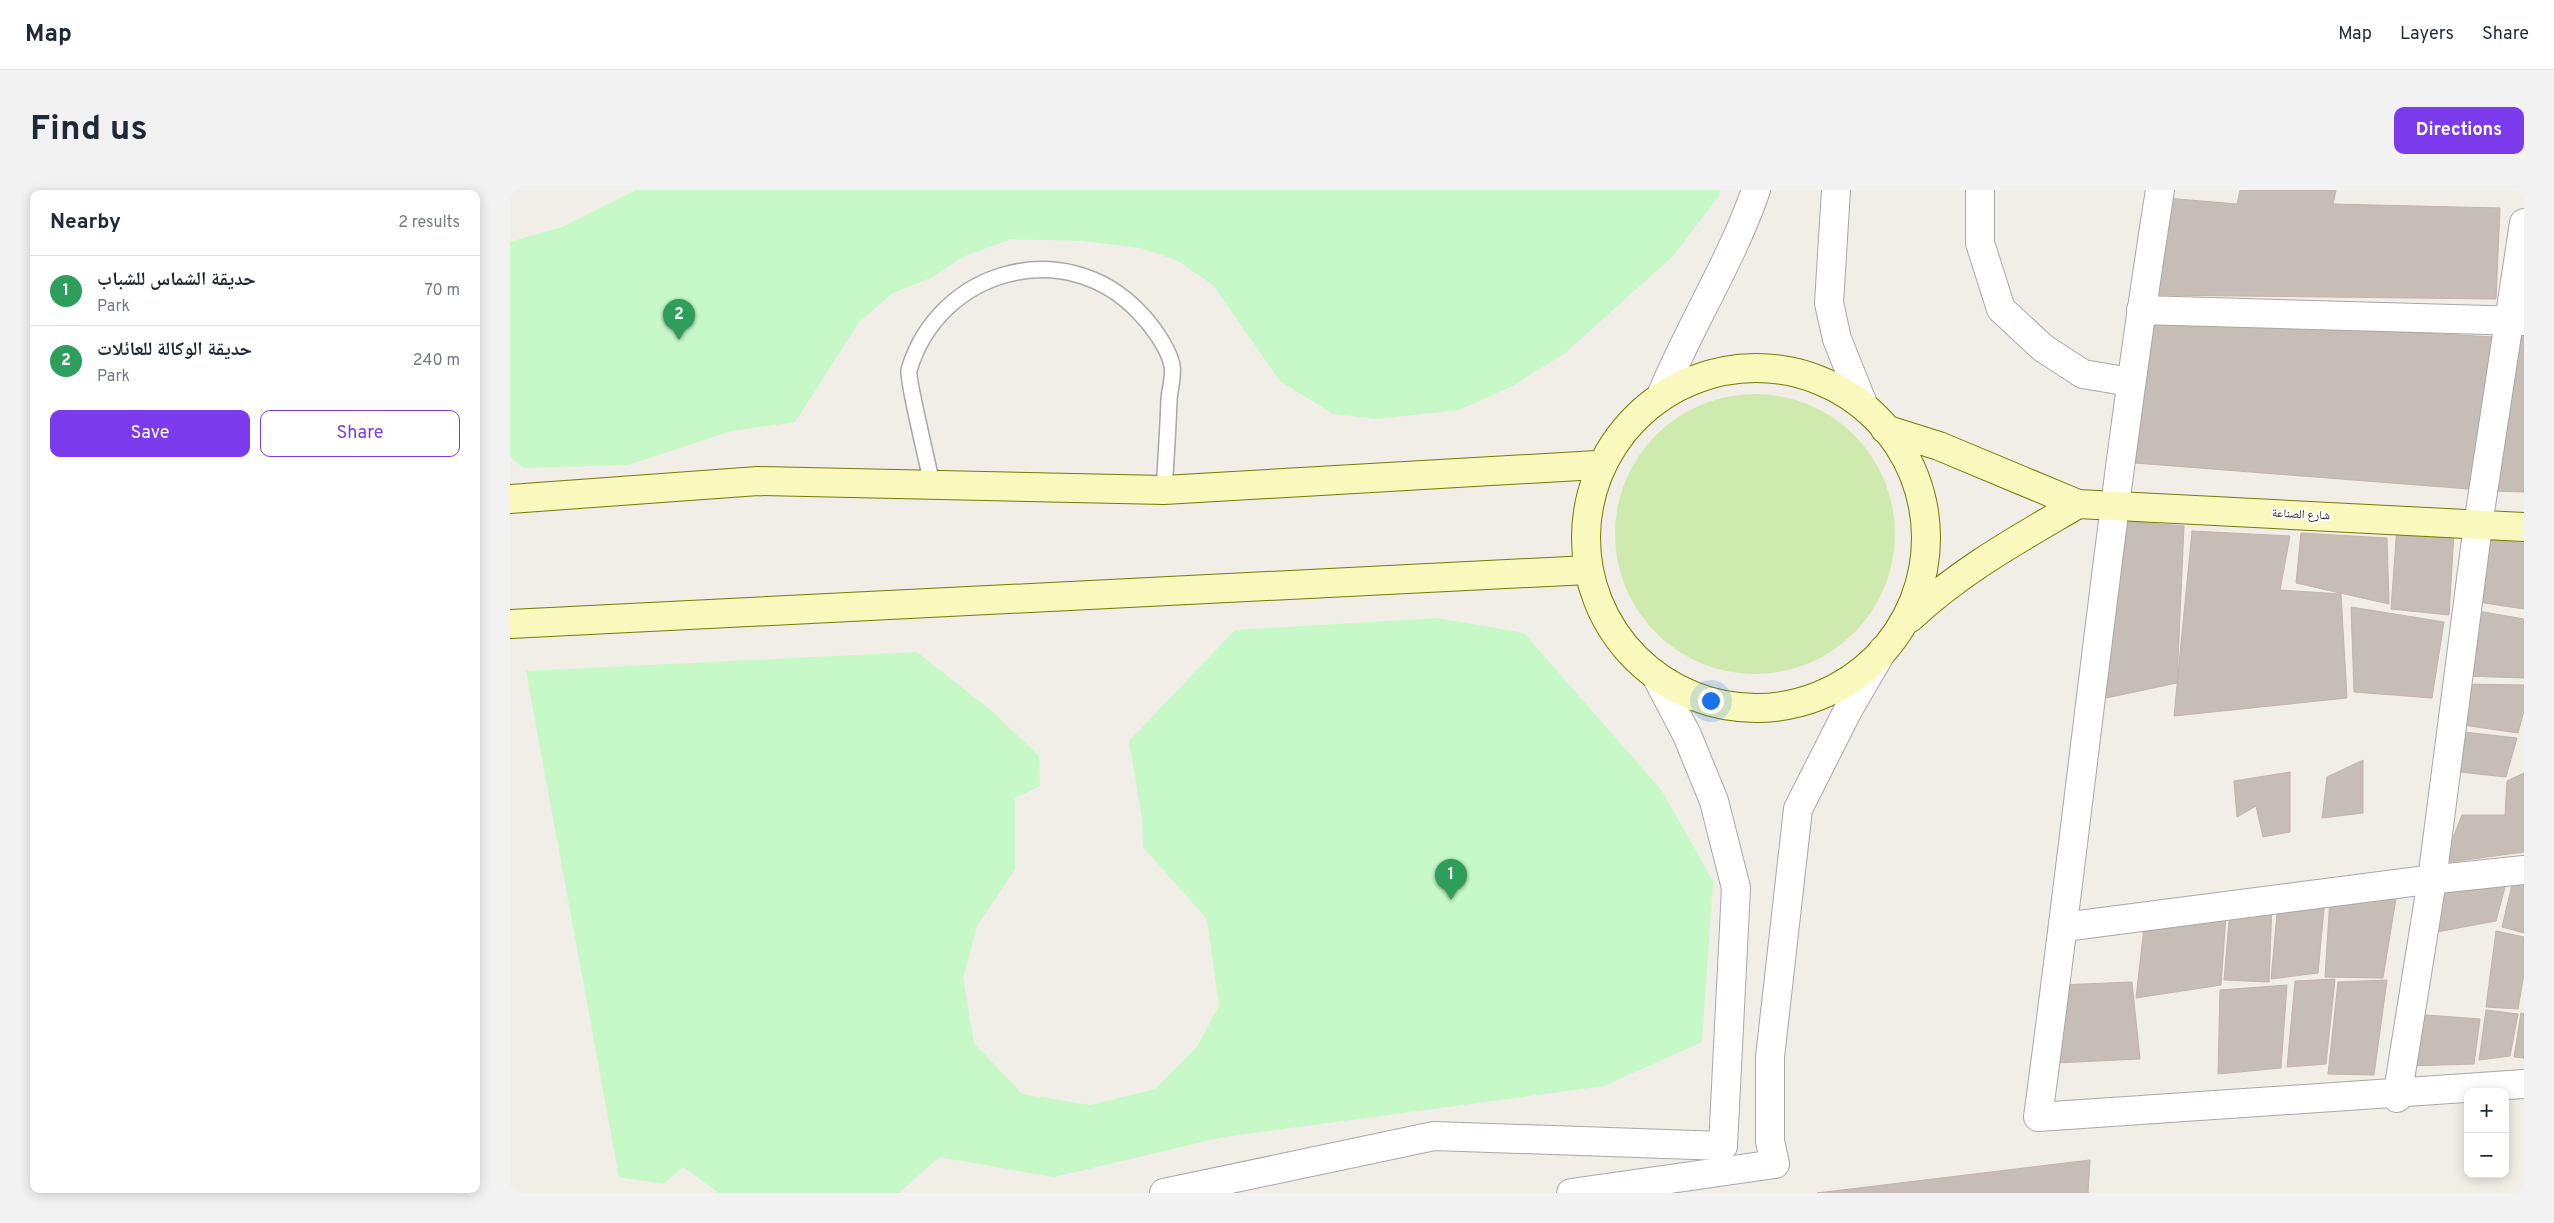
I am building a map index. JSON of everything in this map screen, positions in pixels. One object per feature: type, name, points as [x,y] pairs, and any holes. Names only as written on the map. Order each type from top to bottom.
[{"type":"street","points":[[1660,398],[1678,354],[1742,231],[1756,190]]},
{"type":"street","points":[[1836,190],[1829,304],[1837,339],[1863,404]]},
{"type":"street","points":[[1980,190],[1980,243],[2001,309],[2043,348],[2083,374],[2130,382]]},
{"type":"street","points":[[2160,190],[2130,382],[2064,927],[2038,1117],[2397,1096],[2524,1084]]},
{"type":"street","points":[[2397,1096],[2432,880],[2478,525],[2517,321],[2524,222]]},
{"type":"street","points":[[2141,310],[2517,321]]},
{"type":"street","points":[[510,500],[758,481],[1164,490],[1597,465],[1604,461],[1630,424],[1660,398],[1685,383],[1704,376],[1748,367],[1778,368],[1809,375],[1834,385],[1863,404],[1901,448],[1915,475],[1921,493],[1926,554],[1921,581],[1901,626]]},
{"type":"street","points":[[1885,429],[1939,446],[2078,504]]},
{"type":"street","points":[[1597,465],[1586,532],[1588,570],[1595,594],[1629,652],[1656,676],[1679,690],[1704,700],[1730,706],[1774,707],[1817,697],[1831,690],[1864,669],[1883,650]]},
{"type":"street","points":[[1571,1193],[1775,1164],[1770,1141],[1770,1057],[1798,808],[1848,710],[1883,650],[1901,626],[1942,588],[1998,549],[2078,504]]},
{"type":"street","name":"شارع الصناعة","points":[[2078,504],[2524,527]]},
{"type":"street","points":[[510,624],[1588,570]]},
{"type":"street","points":[[1164,1193],[1434,1136],[1724,1146],[1736,888],[1714,801],[1687,735],[1656,676]]},
{"type":"street","points":[[2064,927],[2524,870]]},
{"type":"lane","points":[[932,485],[908,372],[926,330],[958,296],[999,275],[1042,268],[1085,275],[1123,295],[1153,326],[1172,366],[1164,490]]},
{"type":"green space","points":[[636,190],[1720,190],[1719,196],[1673,256],[1564,354],[1512,386],[1459,410],[1377,419],[1333,414],[1280,381],[1213,285],[1178,261],[1141,248],[1082,241],[1011,239],[965,256],[930,278],[893,293],[859,322],[795,422],[731,431],[628,465],[523,468],[510,457],[510,242],[562,227]]},
{"type":"green space","points":[[1755,394],[1782,397],[1809,404],[1833,417],[1854,435],[1872,456],[1885,480],[1892,507],[1895,534],[1892,561],[1885,588],[1872,612],[1854,633],[1833,651],[1809,664],[1782,671],[1755,674],[1728,671],[1701,664],[1677,651],[1656,633],[1638,612],[1625,588],[1618,561],[1615,534],[1618,507],[1625,480],[1638,456],[1656,435],[1677,417],[1701,404],[1728,397]]},
{"type":"green space","points":[[1437,618],[1524,633],[1662,791],[1713,881],[1702,1042],[1604,1086],[1223,1137],[1054,1177],[939,1157],[899,1193],[719,1193],[683,1167],[663,1184],[619,1177],[526,671],[917,652],[994,713],[1039,756],[1040,786],[1015,798],[1015,869],[977,926],[963,978],[974,1043],[1022,1094],[1090,1105],[1155,1089],[1197,1047],[1219,1006],[1207,919],[1143,847],[1142,818],[1129,741],[1235,630]]},
{"type":"building","points":[[2240,190],[2336,190],[2333,204],[2500,208],[2496,299],[2155,295],[2166,198],[2237,204]]},
{"type":"building","points":[[2151,319],[2496,337],[2469,489],[2135,463]]},
{"type":"building","points":[[2519,330],[2524,330],[2524,492],[2492,491]]},
{"type":"building","points":[[2121,521],[2184,526],[2177,683],[2106,698]]},
{"type":"building","points":[[2397,526],[2454,533],[2449,615],[2391,609]]},
{"type":"building","points":[[2192,531],[2290,536],[2280,590],[2341,594],[2347,698],[2174,716]]},
{"type":"building","points":[[2301,533],[2387,538],[2389,604],[2296,583]]},
{"type":"building","points":[[2479,539],[2524,543],[2524,609],[2471,601]]},
{"type":"building","points":[[2351,607],[2444,622],[2432,698],[2354,692]]},
{"type":"building","points":[[2472,610],[2524,619],[2524,678],[2463,676]]},
{"type":"building","points":[[2461,684],[2524,685],[2524,711],[2518,733],[2456,724]]},
{"type":"building","points":[[2455,731],[2517,738],[2506,777],[2450,771]]},
{"type":"building","points":[[2363,760],[2363,813],[2322,818],[2327,777]]},
{"type":"building","points":[[2290,772],[2290,832],[2263,837],[2256,806],[2237,817],[2234,781]]},
{"type":"building","points":[[2524,773],[2524,852],[2443,863],[2462,815],[2505,815],[2507,781]]},
{"type":"building","points":[[2508,876],[2496,921],[2426,934],[2435,885]]},
{"type":"building","points":[[2514,876],[2524,878],[2524,933],[2502,927]]},
{"type":"building","points":[[2397,892],[2383,978],[2325,977],[2330,897]]},
{"type":"building","points":[[2325,899],[2318,973],[2271,979],[2278,903]]},
{"type":"building","points":[[2272,904],[2269,982],[2224,980],[2230,910]]},
{"type":"building","points":[[2226,915],[2221,985],[2136,998],[2145,919]]},
{"type":"building","points":[[2496,931],[2524,937],[2524,974],[2518,1009],[2486,1007]]},
{"type":"building","points":[[2335,979],[2326,1064],[2287,1067],[2295,981]]},
{"type":"building","points":[[2387,980],[2374,1075],[2328,1074],[2338,982]]},
{"type":"building","points":[[2132,982],[2140,1059],[2054,1063],[2059,985]]},
{"type":"building","points":[[2287,985],[2281,1068],[2218,1074],[2220,990]]},
{"type":"building","points":[[2486,1010],[2518,1014],[2510,1056],[2479,1060]]},
{"type":"building","points":[[2521,1013],[2524,1014],[2524,1058],[2514,1057]]},
{"type":"building","points":[[2413,1014],[2480,1019],[2474,1064],[2408,1066]]},
{"type":"building","points":[[2090,1160],[2088,1193],[1817,1193]]},
{"type":"place","name":"حديقة الوكالة للعائلات","points":[[679,340]]},
{"type":"place","name":"حديقة الشماس للشباب","points":[[1451,900]]}]
